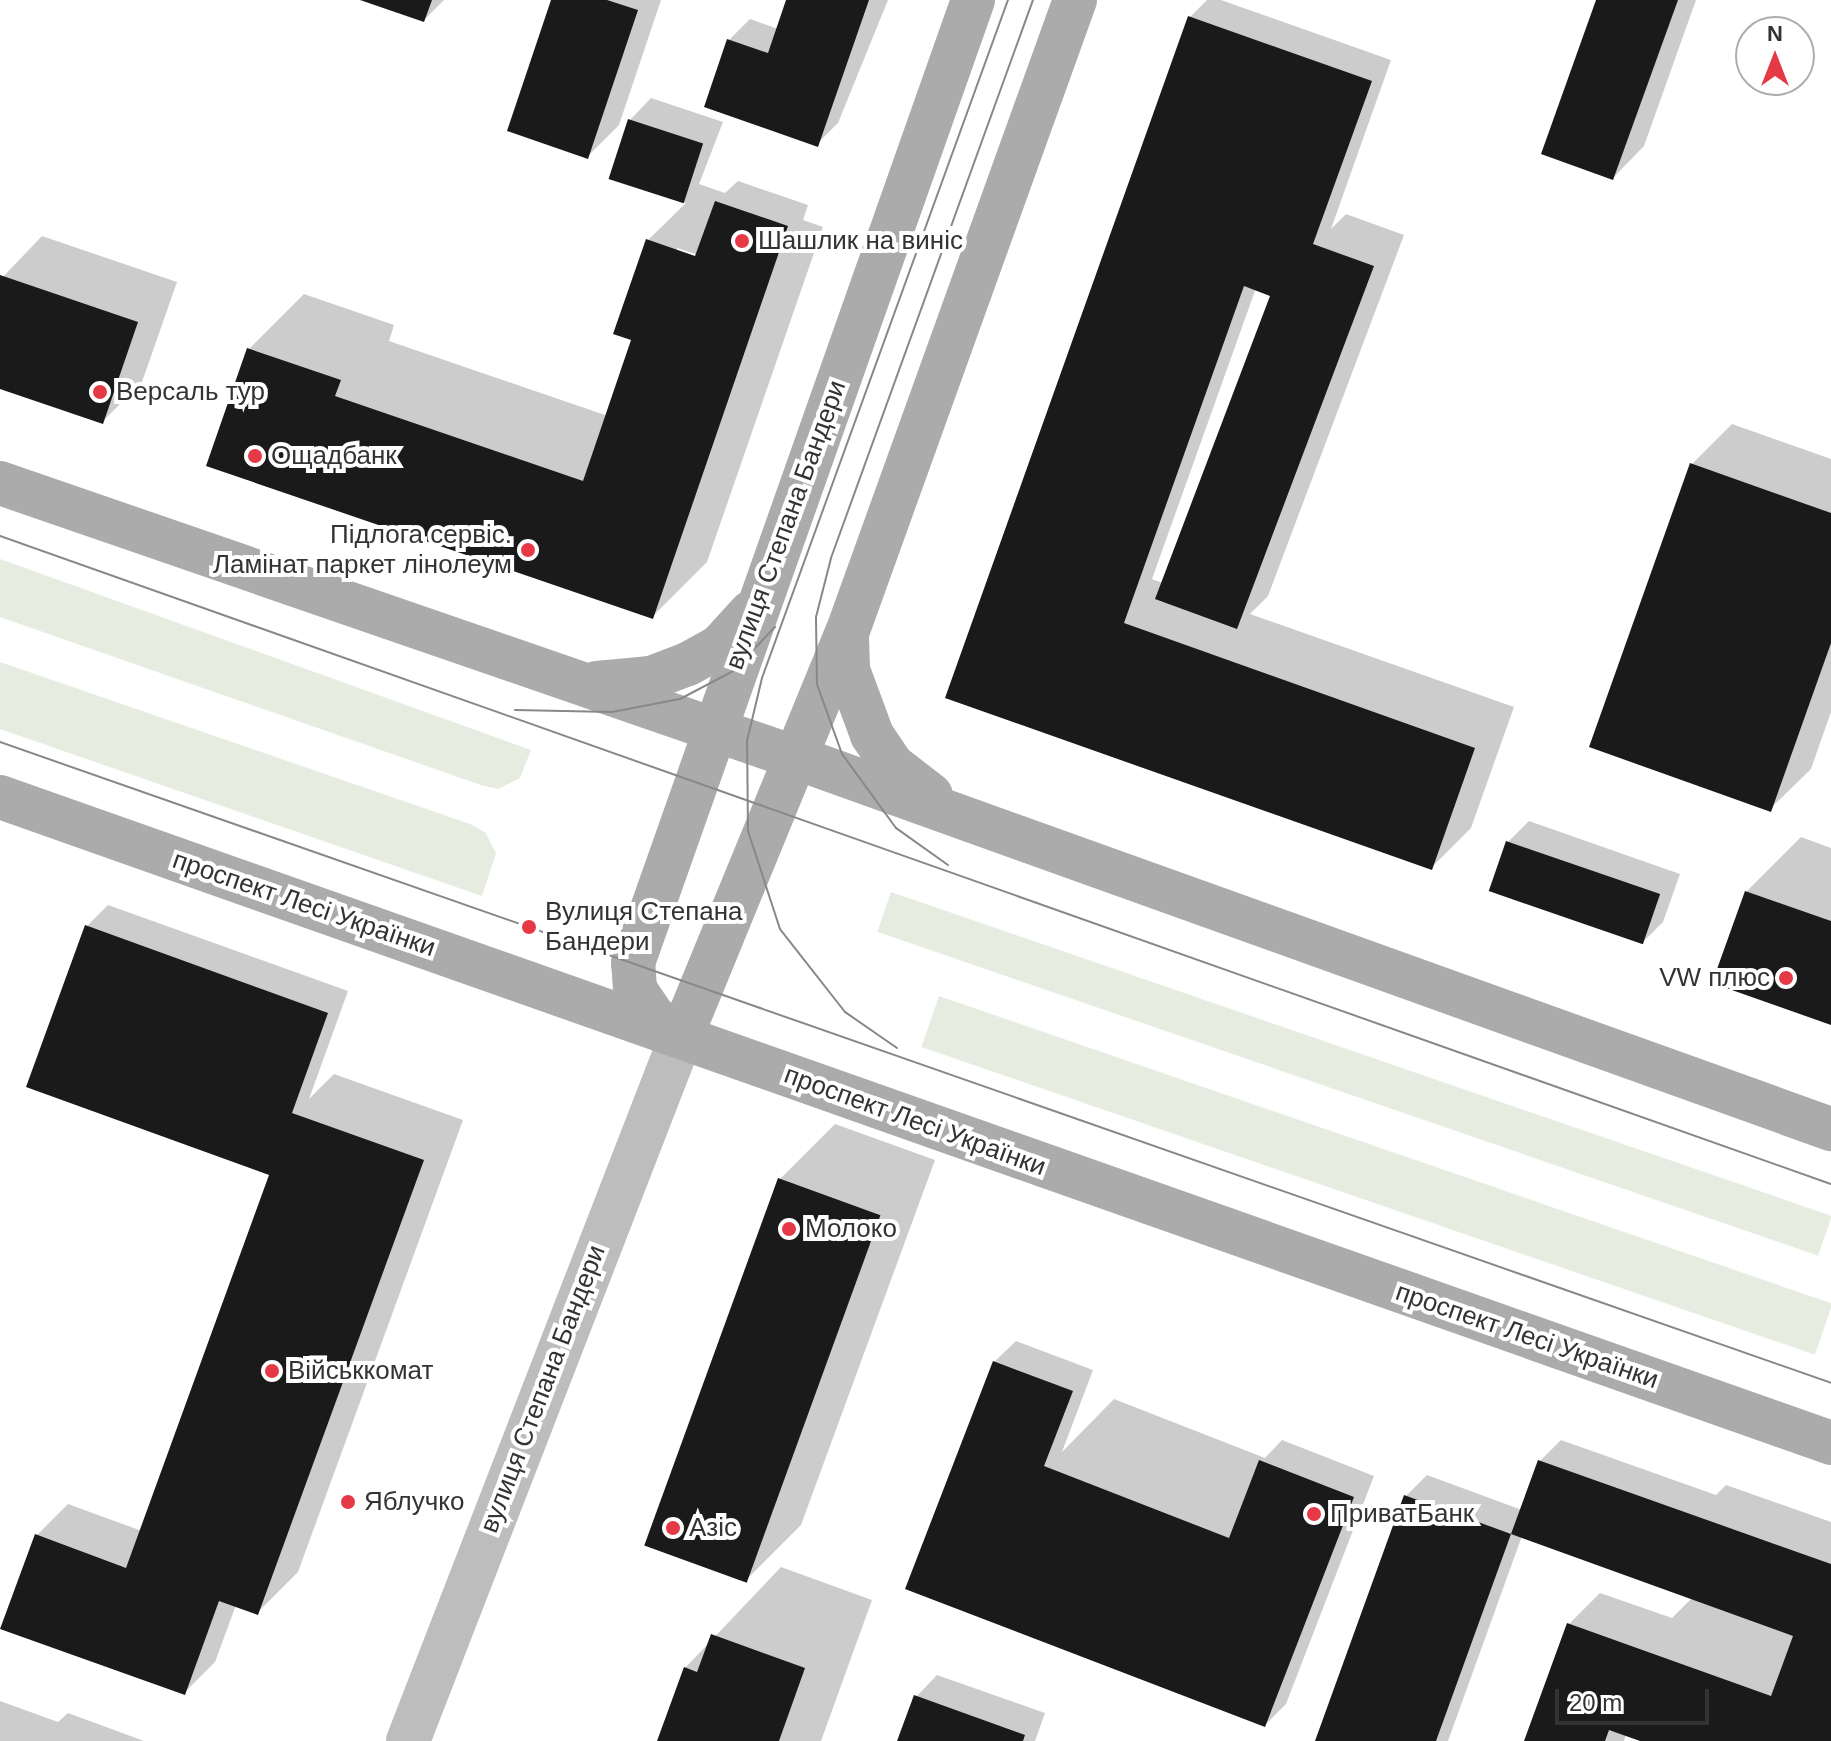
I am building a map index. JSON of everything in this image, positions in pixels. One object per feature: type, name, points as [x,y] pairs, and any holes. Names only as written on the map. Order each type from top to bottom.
[{"type":"main road","name":"вулиця Степана Бандери","points":[[973,0],[759,598],[633,963],[635,989],[653,1016],[681,1037],[847,633],[1075,0]]},
{"type":"main road","points":[[0,483],[797,758],[1831,1129]]},
{"type":"main road","points":[[570,680],[609,684],[651,678],[688,664],[735,632],[759,598]]},
{"type":"main road","points":[[847,633],[848,670],[858,708],[892,765],[917,787],[985,826]]},
{"type":"main road","name":"проспект Лесі Українки","points":[[0,797],[1831,1443]]},
{"type":"street","name":"вулиця Степана Бандери","points":[[408,1741],[681,1037]]},
{"type":"shaded area","points":[[0,559],[531,750],[520,778],[498,789],[481,785],[0,617]]},
{"type":"shaded area","points":[[0,662],[470,824],[485,832],[496,853],[482,896],[0,729]]},
{"type":"shaded area","points":[[891,892],[1831,1216],[1818,1256],[877,932]]},
{"type":"shaded area","points":[[939,996],[1831,1303],[1815,1355],[921,1047]]},
{"type":"building","points":[[360,0],[432,0],[424,22]]},
{"type":"building","points":[[551,0],[607,0],[638,10],[588,159],[507,131]]},
{"type":"building","points":[[786,0],[869,0],[818,147],[704,107],[727,39],[768,53]]},
{"type":"building","points":[[1596,0],[1678,0],[1613,180],[1541,154]]},
{"type":"building","points":[[1188,16],[1372,81],[1313,244],[1374,266],[1237,629],[1155,599],[1270,296],[1244,286],[1124,623],[1475,748],[1432,870],[945,698]]},
{"type":"building","points":[[628,119],[703,143],[684,203],[609,179]]},
{"type":"building","points":[[715,201],[788,226],[653,619],[206,466],[247,348],[341,380],[335,396],[583,481],[631,340],[613,334],[646,239],[695,256]]},
{"type":"building","points":[[0,275],[138,322],[103,424],[0,389]]},
{"type":"building","points":[[1690,463],[1831,513],[1831,643],[1771,812],[1589,747]]},
{"type":"building","points":[[1506,841],[1660,894],[1643,944],[1489,891]]},
{"type":"building","points":[[1745,891],[1831,921],[1831,1025],[1712,983]]},
{"type":"building","points":[[85,925],[328,1013],[292,1113],[424,1160],[258,1615],[219,1601],[185,1695],[0,1629],[35,1534],[126,1568],[269,1175],[26,1087]]},
{"type":"building","points":[[778,1178],[880,1215],[747,1583],[644,1545]]},
{"type":"building","points":[[993,1361],[1073,1391],[1044,1466],[1229,1538],[1259,1460],[1354,1497],[1265,1727],[905,1589]]},
{"type":"building","points":[[1538,1460],[1831,1564],[1831,1741],[1640,1741],[1609,1730],[1605,1741],[1524,1741],[1567,1623],[1771,1696],[1793,1636],[1511,1534]]},
{"type":"building","points":[[1404,1495],[1511,1534],[1436,1741],[1315,1741]]},
{"type":"building","points":[[711,1634],[805,1668],[779,1741],[657,1741],[684,1667],[697,1672]]},
{"type":"building","points":[[914,1695],[1025,1735],[1023,1741],[897,1741]]},
{"type":"tram line","points":[[897,1048],[845,1012],[780,929],[748,831],[747,741],[762,678],[1008,0]]},
{"type":"tram line","points":[[948,865],[896,828],[842,754],[817,684],[816,617],[831,558],[1033,0]]},
{"type":"tram line","points":[[0,536],[1831,1184]]},
{"type":"tram line","points":[[515,710],[612,712],[680,699],[733,671],[775,627]]},
{"type":"tram line","points":[[0,742],[1831,1383]]},
{"type":"place","name":"Шашлик на виніс","points":[[742,241]]},
{"type":"place","name":"Версаль тур","points":[[100,392]]},
{"type":"place","name":"Ощадбанк","points":[[255,456]]},
{"type":"place","name":"Підлога сервіс. Ламінат паркет лінолеум","points":[[528,550]]},
{"type":"place","name":"Вулиця Степана Бандери","points":[[529,927]]},
{"type":"place","name":"VW плюс","points":[[1786,978]]},
{"type":"place","name":"Молоко","points":[[789,1229]]},
{"type":"place","name":"Військкомат","points":[[272,1371]]},
{"type":"place","name":"Яблучко","points":[[348,1502]]},
{"type":"place","name":"ПриватБанк","points":[[1314,1514]]},
{"type":"place","name":"Азіс","points":[[673,1528]]}]
